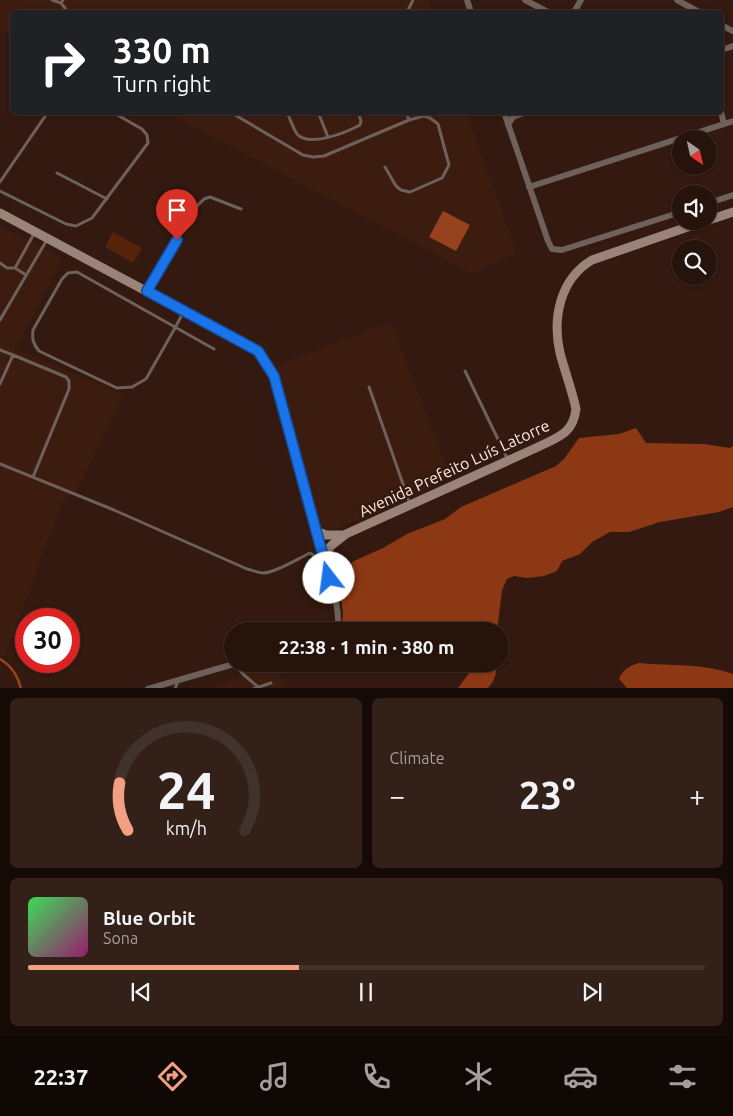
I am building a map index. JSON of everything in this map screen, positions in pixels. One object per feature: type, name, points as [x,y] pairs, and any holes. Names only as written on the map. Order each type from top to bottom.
[{"type":"main road","points":[[717,217],[733,212]]},
{"type":"main road","points":[[0,213],[258,351],[274,376],[324,558]]},
{"type":"main road","name":"Avenida Prefeito Luís Latorre","points":[[324,558],[332,544],[346,534],[564,434],[569,430],[575,418],[576,409],[557,337],[560,303],[570,279],[579,269],[592,260],[679,230]]},
{"type":"main road","name":"Avenida Prefeito Luís Latorre","points":[[316,531],[332,536],[346,534]]},
{"type":"street","points":[[525,0],[544,10]]},
{"type":"street","points":[[677,0],[695,10]]},
{"type":"street","points":[[505,115],[552,249],[562,250],[672,215]]},
{"type":"street","points":[[508,125],[514,115]]},
{"type":"street","points":[[722,115],[724,124]]},
{"type":"street","points":[[529,187],[733,122]]},
{"type":"street","points":[[717,200],[733,195]]},
{"type":"street","points":[[324,558],[338,612],[339,622]]},
{"type":"street","points":[[148,688],[224,667]]},
{"type":"lane","points":[[52,0],[62,2]]},
{"type":"lane","points":[[0,182],[46,115]]},
{"type":"lane","points":[[0,191],[66,224],[76,226],[92,218],[148,143],[147,135],[142,129],[117,115]]},
{"type":"lane","points":[[235,115],[303,155],[313,157],[324,156],[409,120],[424,116],[438,124],[449,165],[442,178],[410,192],[401,190],[396,186],[385,166]]},
{"type":"lane","points":[[288,115],[297,134],[304,138],[319,140],[360,125],[359,115]]},
{"type":"lane","points":[[319,115],[328,137]]},
{"type":"lane","points":[[407,115],[409,120]]},
{"type":"lane","points":[[57,173],[107,199]]},
{"type":"lane","points":[[147,291],[197,206],[204,198],[210,196],[241,209]]},
{"type":"lane","points":[[14,268],[36,231]]},
{"type":"lane","points":[[0,320],[48,237]]},
{"type":"lane","points":[[0,263],[7,268],[14,268],[26,275]]},
{"type":"lane","points":[[184,311],[175,328],[146,379],[132,387],[117,388],[39,351],[34,346],[32,339],[33,330],[62,279],[68,273],[78,272],[175,328],[214,349]]},
{"type":"lane","points":[[0,350],[66,377],[69,381],[69,389],[33,477]]},
{"type":"lane","points":[[0,384],[13,355]]},
{"type":"lane","points":[[465,371],[508,460]]},
{"type":"lane","points":[[368,387],[410,505]]},
{"type":"lane","points":[[0,464],[114,510],[247,569],[264,573],[290,564],[310,553],[324,558]]},
{"type":"lane","points":[[241,672],[258,687]]},
{"type":"lane","points":[[175,688],[178,680]]},
{"type":"lane","points":[[253,688],[271,682]]},
{"type":"shaded area","points":[[0,0],[428,0],[431,10],[10,10],[10,34],[0,29]]},
{"type":"shaded area","points":[[171,115],[468,115],[517,254],[471,273]]},
{"type":"shaded area","points":[[443,211],[470,225],[456,251],[429,237]]},
{"type":"shaded area","points":[[0,226],[62,258],[17,348],[0,341]]},
{"type":"shaded area","points":[[113,232],[142,248],[133,263],[105,247]]},
{"type":"shaded area","points":[[391,322],[451,477],[336,529],[327,529],[318,520],[277,365]]},
{"type":"shaded area","points":[[0,342],[123,395],[76,492],[63,500],[23,608],[15,608],[15,630],[5,657],[0,654]]},
{"type":"shaded area","points":[[636,428],[646,443],[704,444],[730,448],[733,446],[733,507],[719,512],[660,522],[629,532],[610,532],[592,542],[580,554],[562,561],[557,571],[544,576],[527,578],[514,576],[507,579],[502,590],[498,622],[342,622],[343,613],[339,582],[340,574],[345,567],[407,534],[445,519],[461,507],[556,466],[564,459],[579,438],[619,434]]},
{"type":"shaded area","points":[[639,663],[699,666],[722,670],[733,674],[733,688],[627,688],[619,679],[627,668]]},
{"type":"shaded area","points":[[244,672],[279,672],[284,688],[207,688],[240,678]]},
{"type":"shaded area","points":[[470,672],[496,672],[488,688],[458,688]]},
{"type":"waterway","points":[[0,659],[14,671],[21,688]]},
{"type":"route","points":[[177,240],[147,291],[258,351],[270,368],[274,376],[329,578]]}]
